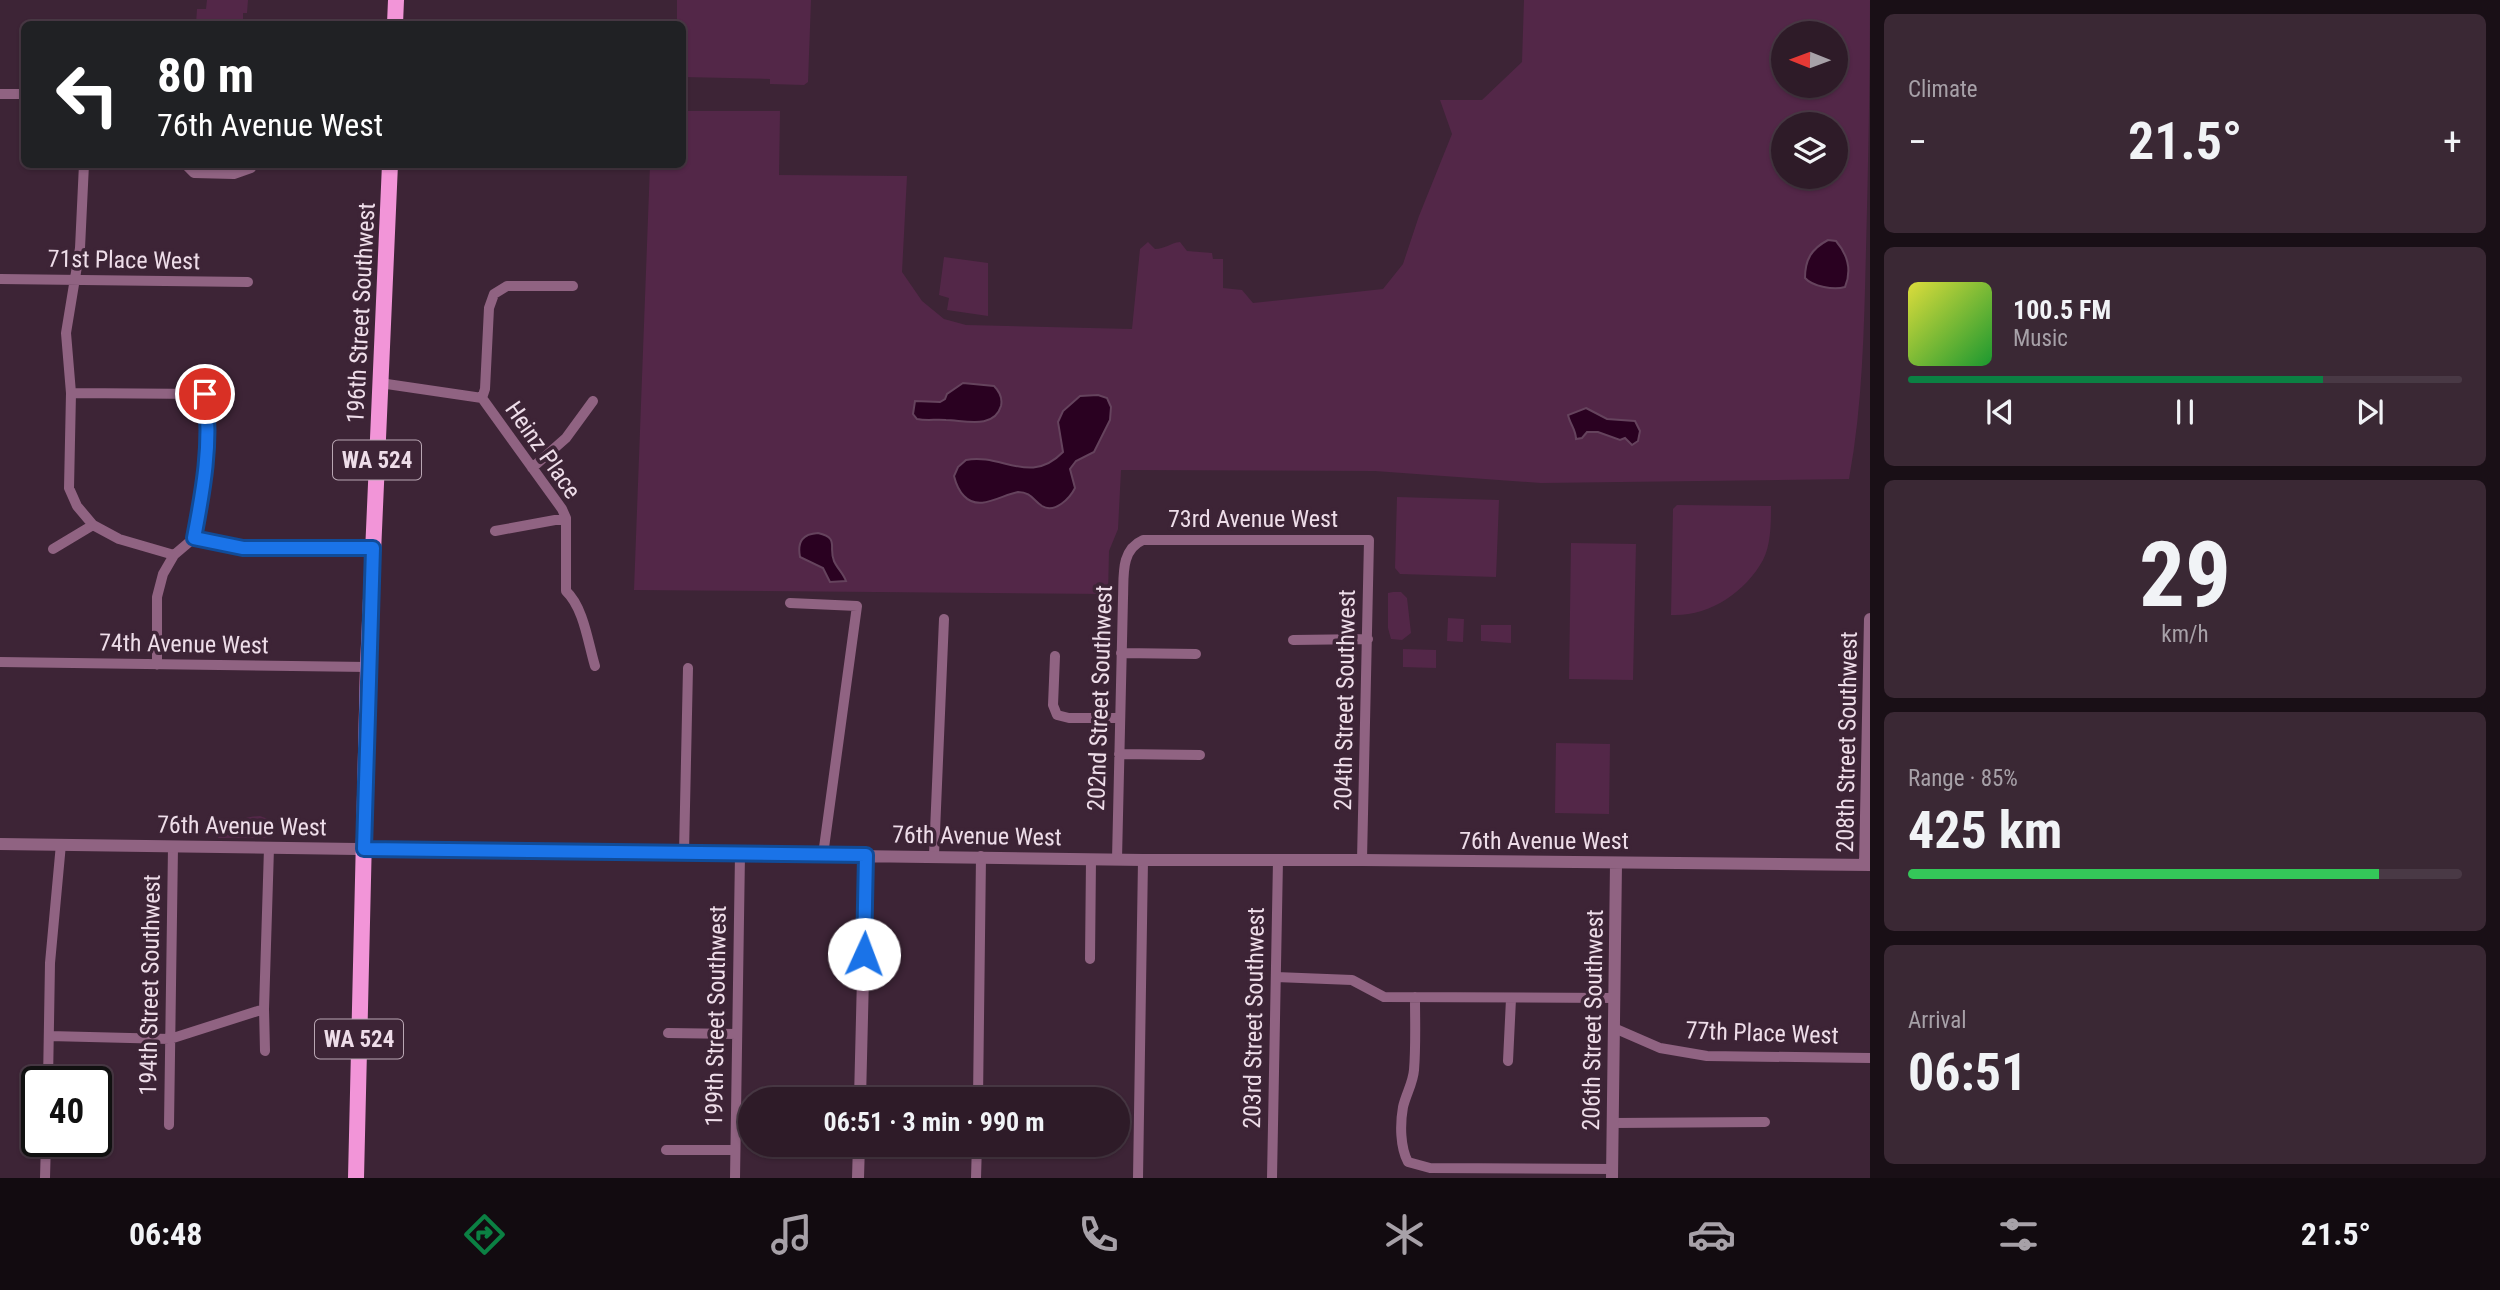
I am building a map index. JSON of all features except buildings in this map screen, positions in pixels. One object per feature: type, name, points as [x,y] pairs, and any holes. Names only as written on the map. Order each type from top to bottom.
[{"type":"main road","points":[[395,21],[396,0]]},
{"type":"main road","name":"196th Street Southwest","points":[[356,1178],[368,667],[390,168]]},
{"type":"street","points":[[0,94],[21,94]]},
{"type":"street","points":[[83,168],[80,247],[66,333],[71,393],[69,488],[77,506],[93,525],[119,539],[174,555]]},
{"type":"street","points":[[189,168],[194,173],[234,174],[249,168]]},
{"type":"street","name":"71st Place West","points":[[0,279],[248,282]]},
{"type":"street","points":[[482,398],[485,389],[489,308],[494,294],[507,286],[573,286]]},
{"type":"street","name":"Heinz Place","points":[[380,383],[482,398],[566,517],[566,591],[573,598],[578,610],[595,666]]},
{"type":"street","points":[[71,393],[205,394],[208,413],[204,487],[194,538],[174,555],[163,574],[157,597],[157,665]]},
{"type":"street","points":[[532,468],[566,438],[593,401]]},
{"type":"street","points":[[495,531],[566,517]]},
{"type":"street","points":[[53,549],[93,525]]},
{"type":"street","points":[[194,538],[243,548],[373,548]]},
{"type":"street","name":"73rd Avenue West","points":[[1136,543],[1143,540],[1369,540]]},
{"type":"street","name":"204th Street Southwest","points":[[1362,859],[1369,540]]},
{"type":"street","name":"202nd Street Southwest","points":[[1116,859],[1125,560],[1129,549],[1136,543]]},
{"type":"street","points":[[790,603],[857,606],[823,855]]},
{"type":"street","points":[[934,855],[944,619]]},
{"type":"street","name":"208th Street Southwest","points":[[1868,865],[1870,619]]},
{"type":"street","points":[[1293,640],[1368,639]]},
{"type":"street","points":[[1121,653],[1196,654]]},
{"type":"street","points":[[1055,656],[1053,705],[1058,715],[1069,718],[1120,718]]},
{"type":"street","name":"74th Avenue West","points":[[0,662],[368,667]]},
{"type":"street","points":[[684,853],[688,668]]},
{"type":"street","points":[[1119,754],[1200,755]]},
{"type":"street","name":"76th Avenue West","points":[[0,844],[1143,860],[1362,859],[1868,865]]},
{"type":"street","points":[[48,1066],[50,963],[61,844]]},
{"type":"street","name":"194th Street Southwest","points":[[169,1125],[173,847]]},
{"type":"street","points":[[265,1051],[269,848]]},
{"type":"street","name":"199th Street Southwest","points":[[735,1178],[740,854]]},
{"type":"street","points":[[860,1087],[866,855]]},
{"type":"street","points":[[978,1087],[981,856]]},
{"type":"street","points":[[1090,960],[1091,859]]},
{"type":"street","points":[[1138,1178],[1143,860]]},
{"type":"street","name":"203rd Street Southwest","points":[[1272,1178],[1279,860]]},
{"type":"street","name":"206th Street Southwest","points":[[1612,1173],[1616,863]]},
{"type":"street","points":[[1276,977],[1352,980],[1384,997],[1614,998]]},
{"type":"street","points":[[1415,997],[1414,1070],[1404,1106],[1402,1138],[1408,1161],[1430,1168],[1612,1173]]},
{"type":"street","points":[[1508,1061],[1511,999]]},
{"type":"street","points":[[49,1036],[170,1039],[264,1009]]},
{"type":"street","name":"77th Place West","points":[[1614,1028],[1660,1048],[1707,1056],[1870,1058]]},
{"type":"street","points":[[668,1033],[737,1034]]},
{"type":"street","points":[[1613,1123],[1765,1122]]},
{"type":"street","points":[[666,1150],[735,1150]]},
{"type":"street","points":[[46,1157],[46,1178]]},
{"type":"street","points":[[858,1178],[859,1157]]},
{"type":"street","points":[[976,1157],[976,1178]]},
{"type":"shaded area","points":[[207,0],[248,0],[243,21],[196,21],[197,9],[206,9]]},
{"type":"shaded area","points":[[677,0],[811,0],[808,82],[804,85],[770,84],[770,79],[686,77],[686,21],[677,21]]},
{"type":"shaded area","points":[[1524,0],[1870,0],[1863,336],[1860,393],[1849,479],[1541,483],[1375,471],[1121,470],[1118,529],[1109,551],[1108,594],[634,590],[650,168],[686,168],[686,111],[780,111],[779,175],[907,176],[902,272],[922,301],[944,319],[966,325],[1132,329],[1140,249],[1148,242],[1155,249],[1180,242],[1187,251],[1212,253],[1213,259],[1223,259],[1223,288],[1242,290],[1253,303],[1383,289],[1403,264],[1452,134],[1440,100],[1482,100],[1522,62]]},
{"type":"shaded area","points":[[1828,240],[1836,241],[1846,257],[1848,275],[1845,287],[1824,287],[1805,278],[1810,256]]},
{"type":"shaded area","points":[[944,257],[988,263],[988,316],[947,310],[949,298],[939,295]]},
{"type":"shaded area","points":[[963,383],[994,386],[999,392],[1001,406],[992,418],[977,422],[921,420],[913,414],[915,401],[940,402]]},
{"type":"shaded area","points":[[1098,395],[1107,398],[1111,407],[1110,420],[1094,452],[1076,461],[1070,469],[1075,488],[1062,504],[1047,508],[1022,492],[976,503],[960,491],[954,476],[958,467],[966,460],[979,459],[1027,468],[1051,462],[1063,452],[1058,422],[1063,411],[1080,396]]},
{"type":"shaded area","points":[[1586,408],[1607,419],[1635,421],[1640,431],[1638,441],[1632,445],[1625,438],[1620,440],[1598,432],[1587,432],[1582,438],[1576,439],[1568,415]]},
{"type":"shaded area","points":[[1397,497],[1499,500],[1496,577],[1400,574],[1395,568]]},
{"type":"shaded area","points":[[1677,505],[1771,506],[1768,548],[1755,572],[1724,601],[1685,615],[1671,615],[1673,509]]},
{"type":"shaded area","points":[[818,533],[831,540],[832,556],[846,581],[830,582],[823,568],[800,557],[802,539]]},
{"type":"shaded area","points":[[1571,543],[1636,544],[1633,680],[1569,679]]},
{"type":"shaded area","points":[[1401,592],[1407,598],[1411,633],[1402,640],[1391,639],[1388,628],[1388,593]]},
{"type":"shaded area","points":[[1448,618],[1464,619],[1463,642],[1447,641]]},
{"type":"shaded area","points":[[1481,625],[1511,625],[1511,643],[1481,641]]},
{"type":"shaded area","points":[[1403,649],[1436,650],[1436,668],[1403,667]]},
{"type":"shaded area","points":[[1556,743],[1610,744],[1609,814],[1555,813]]},
{"type":"shaded area","points":[[260,816],[268,819],[268,838],[218,838],[225,828],[236,821]]},
{"type":"route","points":[[205,394],[208,413],[204,487],[194,538],[243,548],[373,548],[364,849],[866,855],[864,954]]}]
